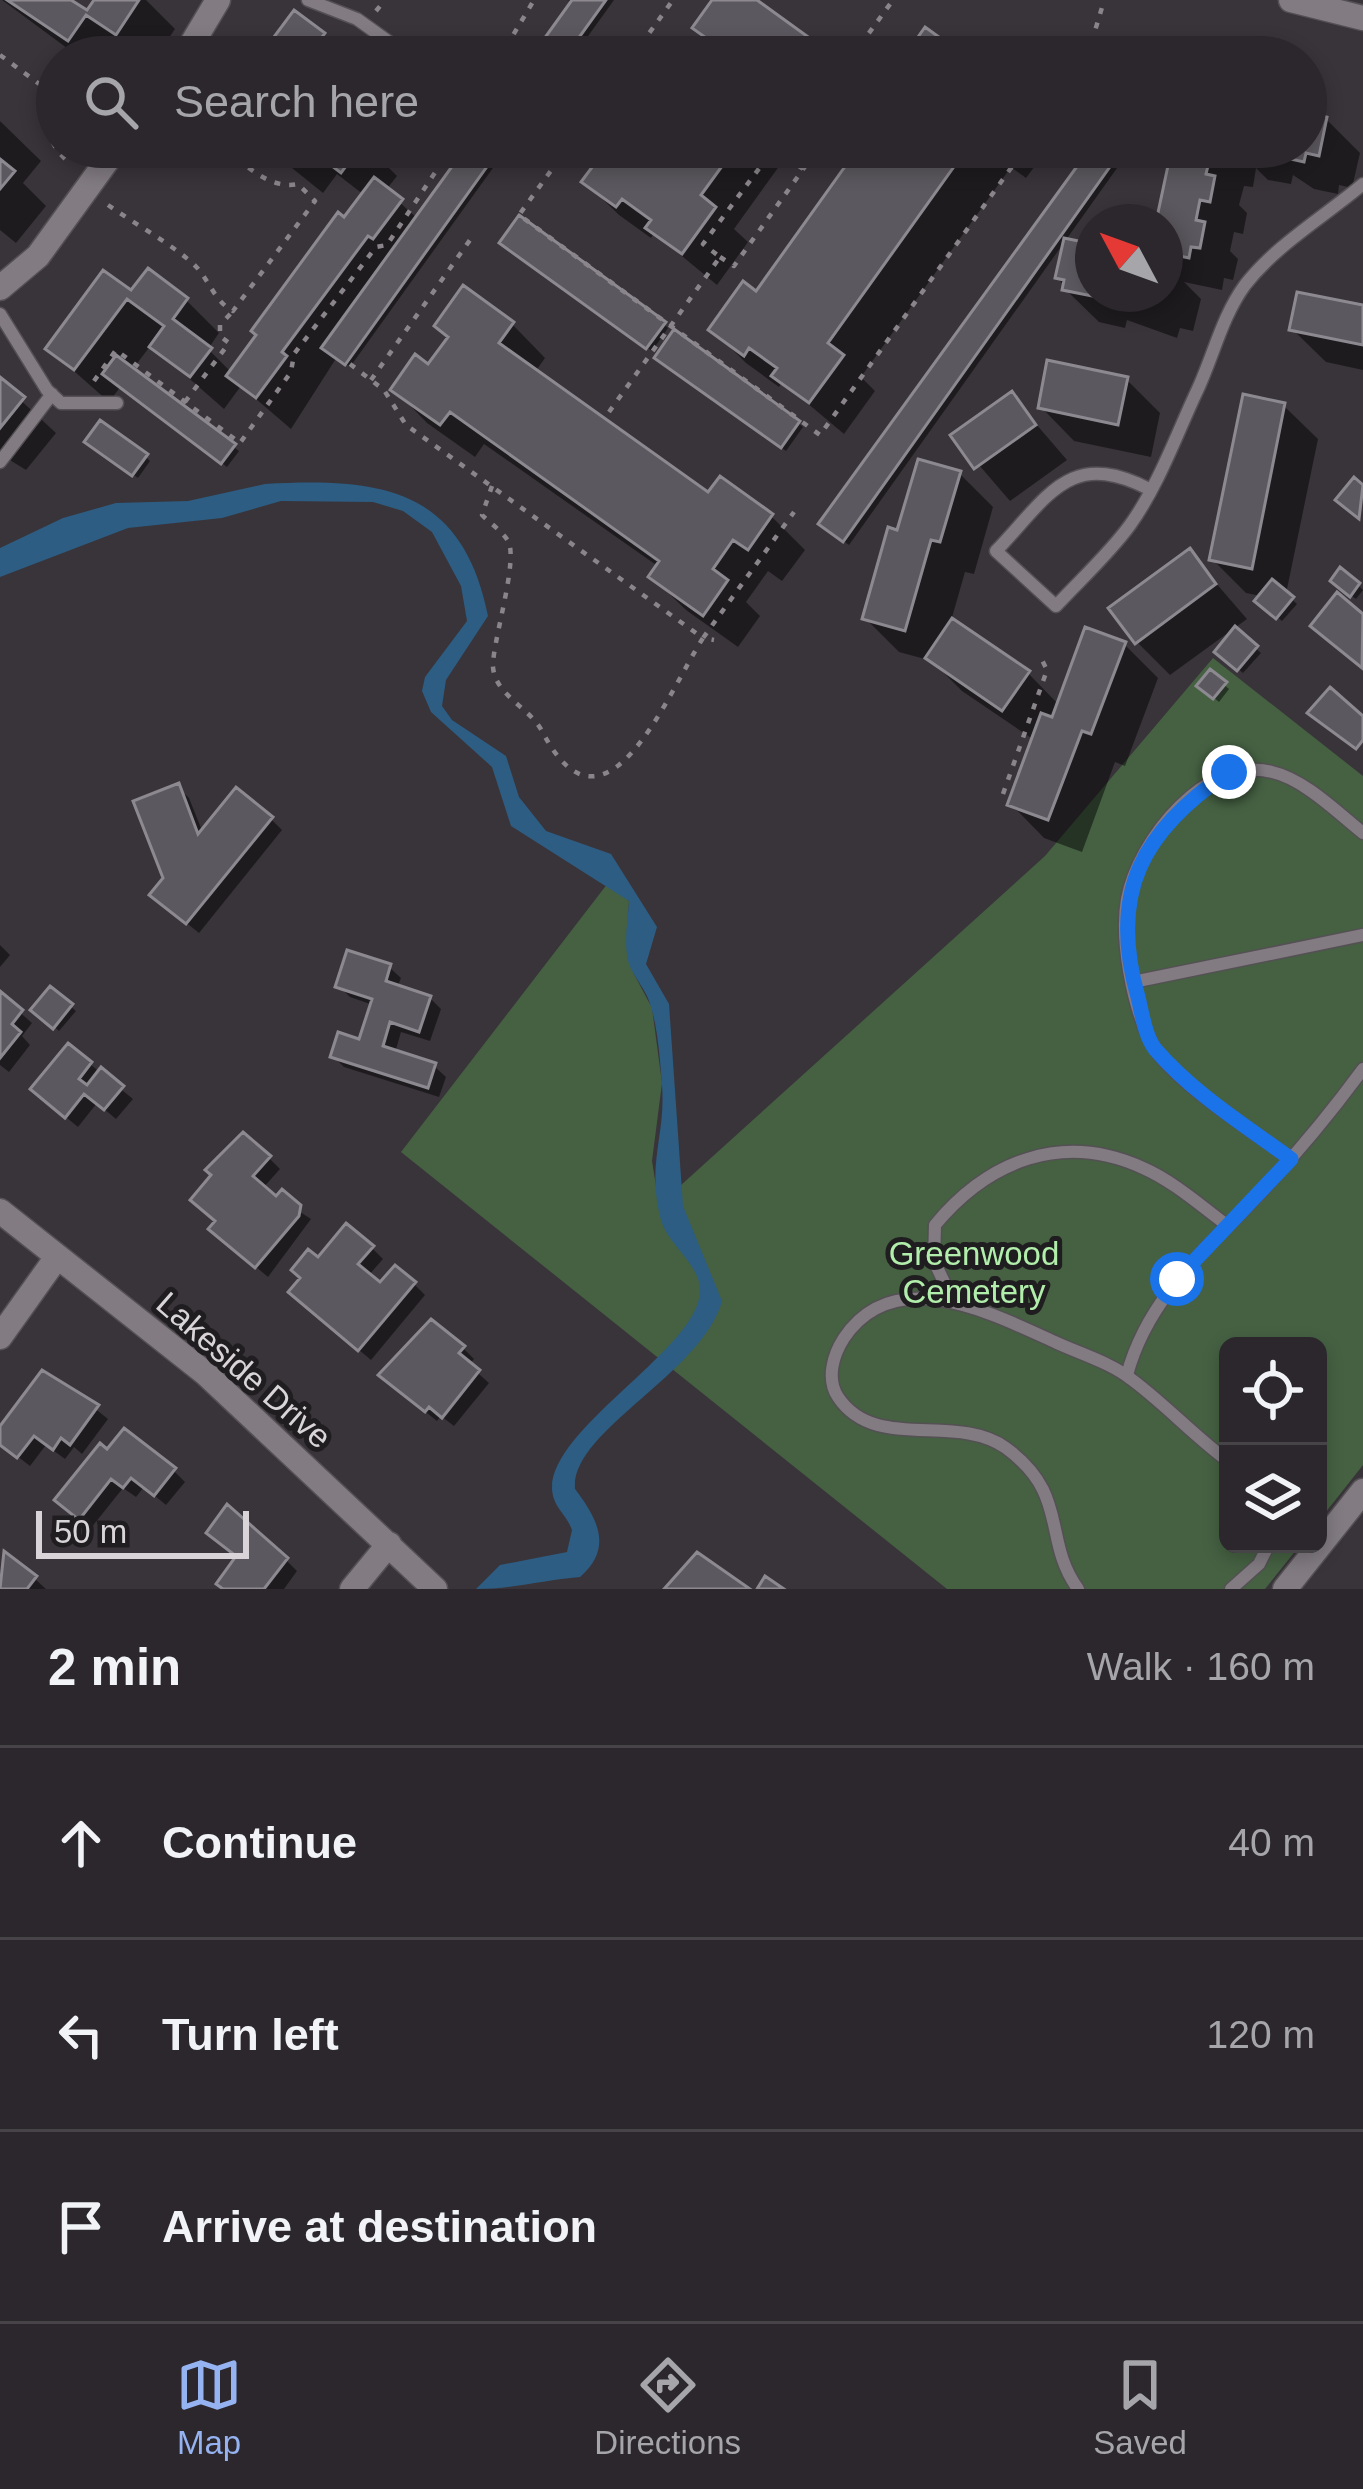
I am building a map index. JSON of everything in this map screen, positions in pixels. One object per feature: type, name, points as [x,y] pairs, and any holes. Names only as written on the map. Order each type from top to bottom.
[{"type":"street","points":[[197,36],[218,0]]},
{"type":"street","points":[[1291,0],[1363,18]]},
{"type":"street","points":[[0,288],[38,256],[103,168]]},
{"type":"street","name":"Lakeside Drive","points":[[0,1211],[205,1373],[435,1589]]},
{"type":"street","points":[[0,1337],[57,1257]]},
{"type":"street","points":[[1327,1530],[1363,1491]]},
{"type":"street","points":[[352,1589],[389,1544]]},
{"type":"street","points":[[1285,1589],[1310,1553]]},
{"type":"lane","points":[[308,0],[357,19],[381,36]]},
{"type":"lane","points":[[1149,490],[1116,472],[1083,472],[1056,489],[996,551],[1056,606],[1131,524],[1149,490],[1243,288],[1282,248],[1363,184]]},
{"type":"lane","points":[[0,314],[62,403],[117,403]]},
{"type":"lane","points":[[0,462],[52,394]]},
{"type":"lane","points":[[1291,1159],[1203,1095],[1151,1045],[1133,982],[1127,898],[1146,853],[1181,804],[1229,772],[1273,772],[1363,833]]},
{"type":"lane","points":[[1133,982],[1363,935]]},
{"type":"lane","points":[[1127,1375],[1137,1336],[1177,1279],[1291,1159],[1363,1069]]},
{"type":"lane","points":[[952,1299],[934,1261],[935,1225],[991,1171],[1032,1156],[1084,1153],[1142,1167],[1228,1226]]},
{"type":"lane","points":[[1078,1589],[1064,1570],[1057,1518],[1037,1477],[1003,1446],[961,1429],[902,1430],[861,1420],[835,1394],[832,1357],[856,1320],[895,1300],[952,1299],[1127,1375],[1219,1453]]},
{"type":"lane","points":[[1231,1589],[1264,1553]]},
{"type":"path","points":[[513,36],[534,0]]},
{"type":"path","points":[[647,36],[673,0]]},
{"type":"path","points":[[868,36],[893,0]]},
{"type":"path","points":[[1093,36],[1104,2]]},
{"type":"path","points":[[0,55],[36,82]]},
{"type":"path","points":[[185,402],[229,344],[220,336],[220,326],[315,201],[298,184],[284,187],[251,168]]},
{"type":"path","points":[[80,403],[82,388],[92,383],[116,350],[240,443],[291,372],[294,354],[376,247],[387,245],[438,168]]},
{"type":"path","points":[[553,168],[519,215],[820,435],[1011,168]]},
{"type":"path","points":[[759,168],[704,244],[734,266],[803,169]]},
{"type":"path","points":[[108,205],[190,260],[206,276],[215,298],[233,311]]},
{"type":"path","points":[[371,380],[470,241]]},
{"type":"path","points":[[609,412],[720,256]]},
{"type":"path","points":[[350,364],[393,401],[406,425],[704,638],[715,640]]},
{"type":"path","points":[[492,486],[482,514],[508,540],[511,554],[504,621],[493,664],[495,679],[533,715],[555,760],[568,771],[592,777],[627,764],[704,638],[794,512]]},
{"type":"path","points":[[1003,794],[1047,670],[1042,661]]},
{"type":"green space","name":"Greenwood Cemetery","points":[[1213,658],[1363,776],[1363,1465],[1327,1511],[1327,1337],[1219,1337],[1219,1553],[1294,1553],[1265,1589],[947,1589],[401,1152],[608,883],[629,901],[627,939],[634,974],[652,1008],[662,1083],[652,1161],[659,1205],[1045,856]]},
{"type":"water","points":[[265,484],[378,489],[409,499],[436,516],[458,540],[476,573],[488,616],[446,680],[442,706],[452,720],[506,756],[519,797],[546,831],[611,854],[657,927],[646,964],[669,1004],[683,1206],[722,1301],[710,1328],[690,1353],[614,1423],[579,1467],[575,1489],[595,1522],[599,1544],[597,1555],[580,1577],[476,1589],[500,1565],[567,1552],[572,1530],[554,1499],[554,1476],[566,1451],[668,1347],[688,1322],[700,1288],[693,1268],[665,1230],[657,1200],[662,1103],[659,1054],[650,1004],[627,956],[629,901],[511,826],[492,767],[431,712],[422,691],[425,677],[467,621],[461,586],[432,532],[403,511],[373,502],[281,501],[222,518],[128,528],[0,577],[0,548],[63,518],[116,503],[188,501]]},
{"type":"building","points":[[7,0],[71,0],[87,10],[94,0],[139,0],[116,35],[86,15],[71,36],[61,36]]},
{"type":"building","points":[[572,0],[606,0],[580,36],[546,36]]},
{"type":"building","points":[[712,0],[757,0],[807,36],[703,36],[692,28]]},
{"type":"building","points":[[294,10],[325,33],[323,36],[275,36]]},
{"type":"building","points":[[0,159],[15,171],[0,189]]},
{"type":"building","points":[[451,168],[486,168],[345,365],[321,348]]},
{"type":"building","points":[[591,168],[721,168],[701,195],[716,207],[682,254],[645,228],[651,220],[622,199],[616,207],[581,182]]},
{"type":"building","points":[[844,168],[953,168],[828,343],[844,355],[809,403],[771,376],[777,368],[749,348],[744,356],[708,330],[743,281],[756,291]]},
{"type":"building","points":[[1076,168],[1109,168],[1083,204],[1075,204],[1075,216],[843,542],[818,524]]},
{"type":"building","points":[[1168,168],[1208,168],[1206,174],[1215,176],[1210,202],[1200,200],[1196,220],[1205,222],[1200,248],[1191,247],[1189,258],[1183,257],[1183,204],[1160,204]]},
{"type":"building","points":[[374,177],[403,199],[373,239],[368,236],[282,352],[287,356],[256,398],[226,376],[256,335],[251,331],[338,212],[344,217]]},
{"type":"building","points":[[519,215],[666,322],[646,349],[499,243]]},
{"type":"building","points":[[1064,238],[1075,240],[1075,293],[1062,290],[1064,280],[1055,278]]},
{"type":"building","points":[[148,268],[188,298],[173,319],[212,348],[190,377],[149,347],[164,326],[127,299],[74,370],[45,349],[103,270],[131,290]]},
{"type":"building","points":[[463,285],[514,322],[499,343],[708,492],[720,476],[773,514],[748,550],[733,540],[713,569],[728,580],[703,616],[648,577],[659,561],[450,412],[440,425],[390,390],[415,354],[428,364],[448,337],[434,326]]},
{"type":"building","points":[[1297,292],[1363,305],[1363,345],[1289,330]]},
{"type":"building","points":[[674,329],[800,421],[781,448],[654,358]]},
{"type":"building","points":[[116,355],[236,444],[221,464],[102,374]]},
{"type":"building","points":[[1047,360],[1128,377],[1118,425],[1038,408]]},
{"type":"building","points":[[0,377],[25,397],[0,428]]},
{"type":"building","points":[[1012,391],[1036,425],[974,469],[950,435]]},
{"type":"building","points":[[1243,394],[1285,403],[1252,569],[1209,560]]},
{"type":"building","points":[[100,420],[148,454],[132,476],[84,442]]},
{"type":"building","points":[[918,459],[961,471],[940,542],[931,540],[905,631],[862,619],[888,527],[897,530]]},
{"type":"building","points":[[1354,477],[1363,485],[1359,519],[1335,500]]},
{"type":"building","points":[[1190,548],[1216,584],[1135,644],[1108,608]]},
{"type":"building","points":[[1340,567],[1360,583],[1350,597],[1330,581]]},
{"type":"building","points":[[1272,579],[1294,597],[1276,619],[1254,601]]},
{"type":"building","points":[[1337,592],[1363,614],[1362,668],[1310,626]]},
{"type":"building","points":[[952,618],[1030,671],[1002,711],[925,658]]},
{"type":"building","points":[[1235,626],[1258,646],[1237,671],[1214,652]]},
{"type":"building","points":[[1085,627],[1126,642],[1091,734],[1082,731],[1048,820],[1007,805],[1041,713],[1052,717]]},
{"type":"building","points":[[1210,669],[1227,682],[1213,699],[1196,686]]},
{"type":"building","points":[[1330,687],[1363,716],[1363,740],[1356,749],[1307,713]]},
{"type":"building","points":[[179,783],[198,834],[236,787],[273,817],[186,924],[149,895],[163,878],[133,801]]},
{"type":"building","points":[[347,950],[391,964],[386,981],[431,996],[419,1032],[390,1022],[383,1046],[436,1063],[428,1088],[330,1057],[338,1032],[359,1039],[372,999],[335,987]]},
{"type":"building","points":[[50,986],[73,1004],[53,1029],[30,1010]]},
{"type":"building","points":[[0,991],[23,1010],[12,1024],[21,1032],[0,1058]]},
{"type":"building","points":[[68,1043],[92,1062],[79,1079],[87,1085],[101,1067],[124,1086],[104,1110],[84,1094],[65,1118],[30,1089]]},
{"type":"building","points":[[243,1132],[271,1156],[253,1176],[276,1196],[282,1189],[301,1205],[299,1216],[255,1268],[208,1229],[215,1221],[190,1200],[211,1175],[205,1170]]},
{"type":"building","points":[[346,1223],[374,1246],[358,1264],[380,1282],[395,1265],[416,1282],[358,1351],[288,1292],[300,1278],[291,1270],[308,1249],[318,1257]]},
{"type":"building","points":[[431,1319],[465,1346],[459,1353],[480,1370],[442,1418],[429,1407],[425,1412],[378,1375]]},
{"type":"building","points":[[42,1370],[99,1405],[70,1445],[61,1438],[53,1450],[34,1436],[17,1458],[0,1445],[0,1426]]},
{"type":"building","points":[[124,1428],[176,1468],[154,1496],[131,1478],[123,1488],[111,1479],[79,1520],[54,1500],[100,1443],[107,1449]]},
{"type":"building","points":[[227,1504],[288,1558],[264,1589],[223,1589],[216,1584],[236,1556],[206,1533]]},
{"type":"building","points":[[4,1551],[37,1576],[27,1589],[0,1589]]},
{"type":"building","points":[[697,1552],[750,1589],[664,1589]]},
{"type":"building","points":[[765,1576],[784,1589],[757,1589]]},
{"type":"route","points":[[1177,1279],[1291,1159],[1203,1095],[1151,1045],[1127,945],[1127,898],[1146,853],[1181,804],[1229,772]]}]
